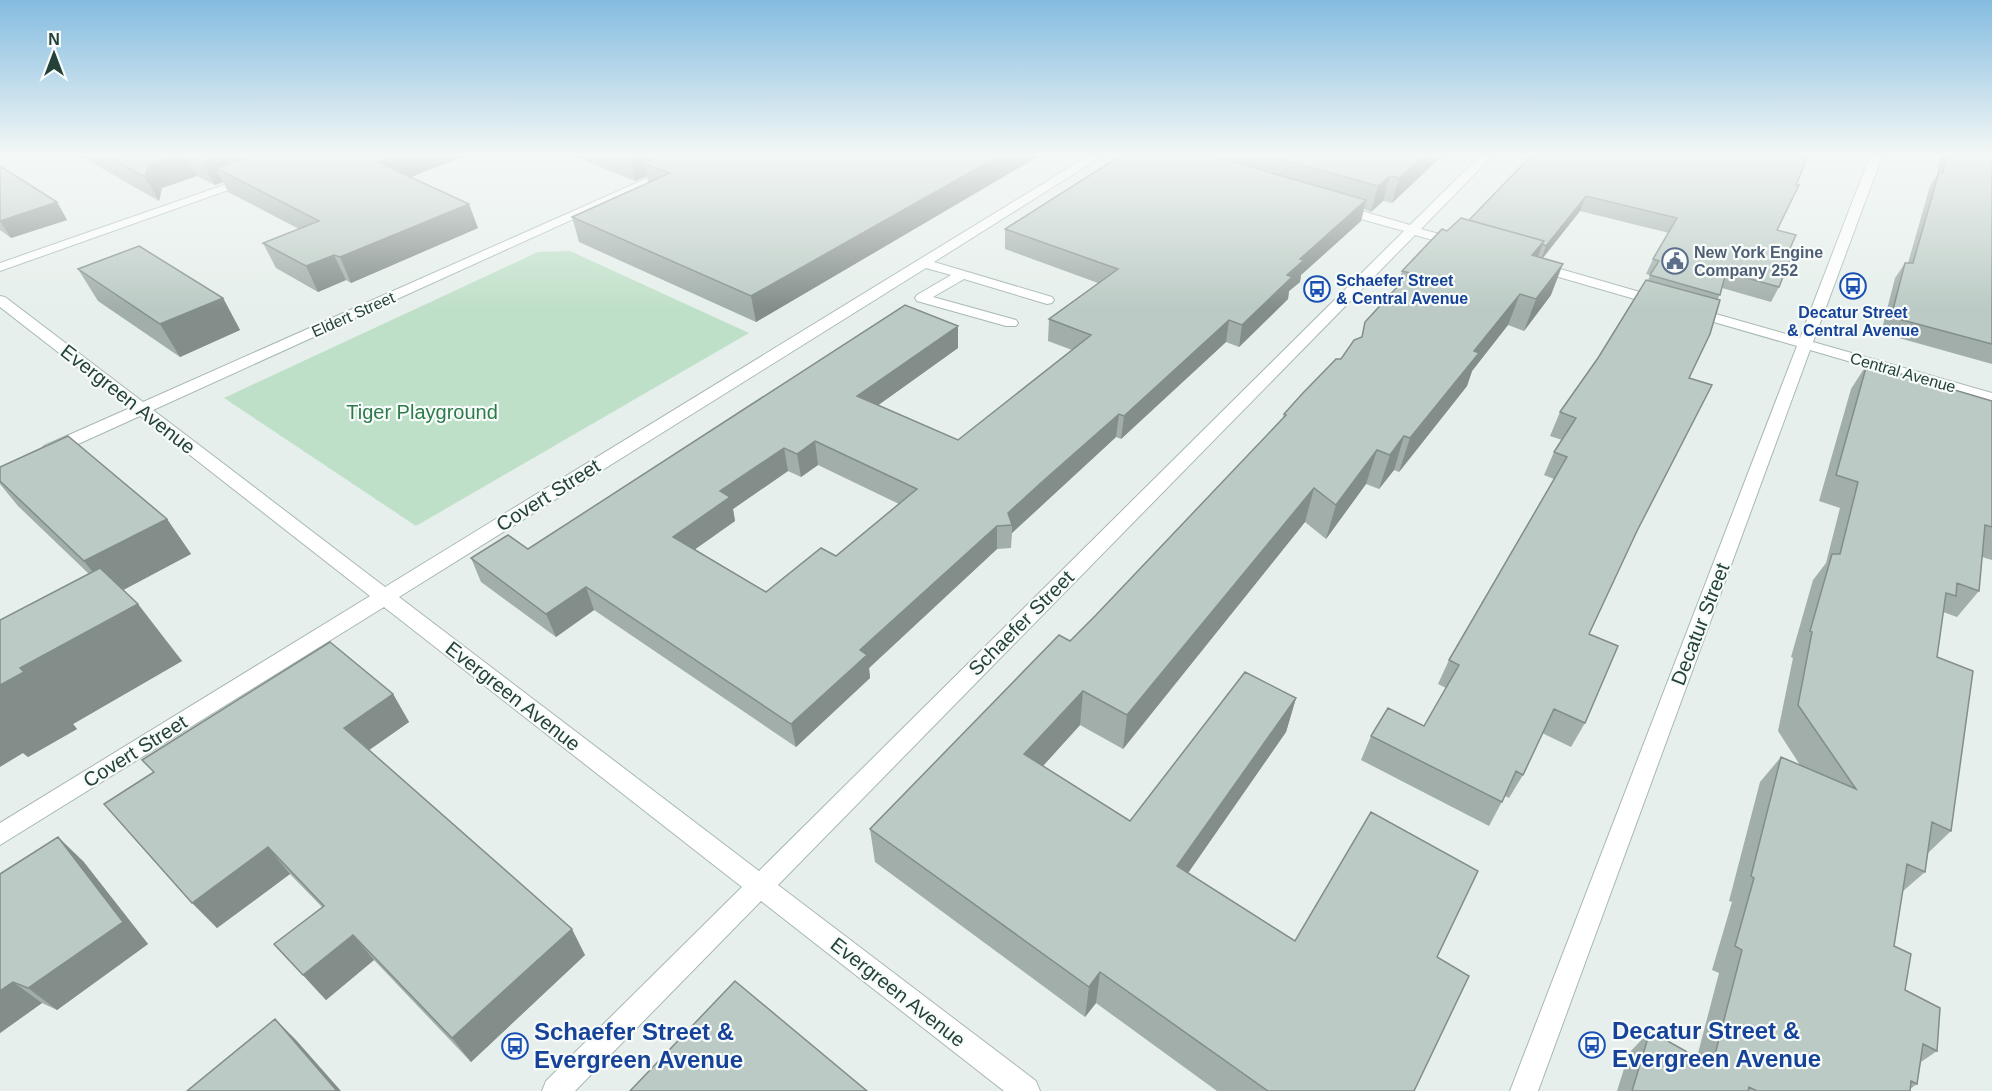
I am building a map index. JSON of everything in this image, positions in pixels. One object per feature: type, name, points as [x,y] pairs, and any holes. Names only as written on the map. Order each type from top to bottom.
[{"type":"street","points":[[0,267],[171,207]]},
{"type":"street","name":"Eldert Street","points":[[33,458],[592,207]]},
{"type":"street","name":"Covert Street","points":[[0,835],[1014,207]]},
{"type":"street","points":[[1335,207],[1472,247]]},
{"type":"street","name":"Schaefer Street","points":[[556,1091],[1436,207]]},
{"type":"street","name":"Decatur Street","points":[[1524,1091],[1857,207]]},
{"type":"street","points":[[924,263],[1047,300]]},
{"type":"street","name":"Central Avenue","points":[[1528,264],[1992,398]]},
{"type":"street","points":[[963,274],[922,298],[1011,323]]},
{"type":"street","name":"Evergreen Avenue","points":[[0,300],[1026,1091]]},
{"type":"green space","name":"Tiger Playground","points":[[570,251],[749,333],[416,526],[224,398],[538,252]]},
{"type":"building","points":[[0,207],[42,207],[0,221]]},
{"type":"building","points":[[292,207],[462,207],[340,257],[334,255],[306,266],[263,243],[319,221]]},
{"type":"building","points":[[594,207],[909,207],[751,296],[572,217]]},
{"type":"building","points":[[1040,207],[1358,207],[1300,259],[1304,260],[1287,275],[1292,277],[1242,325],[1229,320],[1124,416],[1119,414],[1043,481],[1008,513],[1012,525],[997,526],[860,650],[867,655],[791,724],[586,587],[546,614],[471,558],[508,535],[528,549],[905,305],[958,326],[857,396],[958,440],[1091,335],[1049,319],[1118,269],[1005,229]],"holes":[[[815,441],[917,489],[836,556],[821,548],[766,592],[673,537],[730,497],[720,491],[784,448],[797,454]]]},
{"type":"building","points":[[1482,207],[1577,207],[1546,246],[1542,244],[1544,241],[1469,220]]},
{"type":"building","points":[[1631,207],[1788,207],[1777,230],[1796,235],[1788,253],[1792,254],[1779,287],[1726,272],[1720,295],[1650,275],[1659,261],[1653,259],[1677,218]]},
{"type":"building","points":[[1929,207],[1992,207],[1992,344],[1891,317],[1905,263],[1913,263]]},
{"type":"building","points":[[1461,218],[1544,241],[1532,255],[1563,264],[1536,299],[1520,294],[1474,351],[1479,353],[1410,438],[1404,436],[1390,455],[1377,450],[1336,505],[1314,488],[1127,715],[1083,691],[1024,754],[1130,821],[1245,672],[1296,698],[1177,866],[1295,941],[1371,812],[1478,871],[1437,957],[1469,976],[1414,1091],[1268,1091],[1100,972],[1089,987],[870,829],[1059,635],[1070,641],[1096,615],[1286,415],[1284,414],[1302,394],[1336,359],[1341,359],[1354,340],[1362,337],[1365,322],[1410,273],[1402,271],[1442,229],[1447,231]]},
{"type":"building","points":[[139,246],[223,298],[160,324],[78,269]]},
{"type":"building","points":[[1646,280],[1720,300],[1710,334],[1689,378],[1712,385],[1637,531],[1589,634],[1618,646],[1585,723],[1554,709],[1523,775],[1516,771],[1502,802],[1371,736],[1388,708],[1424,726],[1459,665],[1449,660],[1567,457],[1554,452],[1576,418],[1560,412],[1598,358]]},
{"type":"building","points":[[1867,364],[1992,401],[1992,527],[1985,525],[1979,591],[1957,583],[1956,596],[1946,593],[1937,657],[1973,671],[1951,831],[1932,822],[1925,872],[1907,864],[1894,946],[1911,954],[1905,990],[1940,1008],[1937,1051],[1923,1044],[1917,1084],[1911,1081],[1910,1091],[1757,1091],[1749,1087],[1748,1091],[1632,1091],[1650,1031],[1712,1066],[1742,950],[1735,946],[1754,878],[1751,876],[1781,757],[1856,789],[1798,705],[1812,632],[1810,631],[1832,554],[1840,554],[1858,482],[1836,475]]},
{"type":"building","points":[[68,436],[167,519],[84,561],[0,481],[0,467]]},
{"type":"building","points":[[100,568],[138,604],[20,668],[24,672],[0,685],[0,620]]},
{"type":"building","points":[[330,642],[393,694],[344,728],[572,929],[452,1038],[353,935],[303,975],[274,944],[324,906],[268,847],[192,903],[104,804],[154,772],[142,760]]},
{"type":"building","points":[[58,837],[123,922],[28,988],[13,982],[0,991],[0,874]]},
{"type":"building","points":[[735,981],[867,1091],[630,1091]]},
{"type":"building","points":[[275,1019],[337,1091],[187,1091]]},
{"type":"place","name":"New York Engine Company 252","points":[[1675,261]]},
{"type":"place","name":"Decatur Street & Central Avenue","points":[[1853,286]]},
{"type":"place","name":"Schaefer Street & Central Avenue","points":[[1317,289]]},
{"type":"place","name":"Decatur Street & Evergreen Avenue","points":[[1592,1045]]},
{"type":"place","name":"Schaefer Street & Evergreen Avenue","points":[[515,1046]]}]
